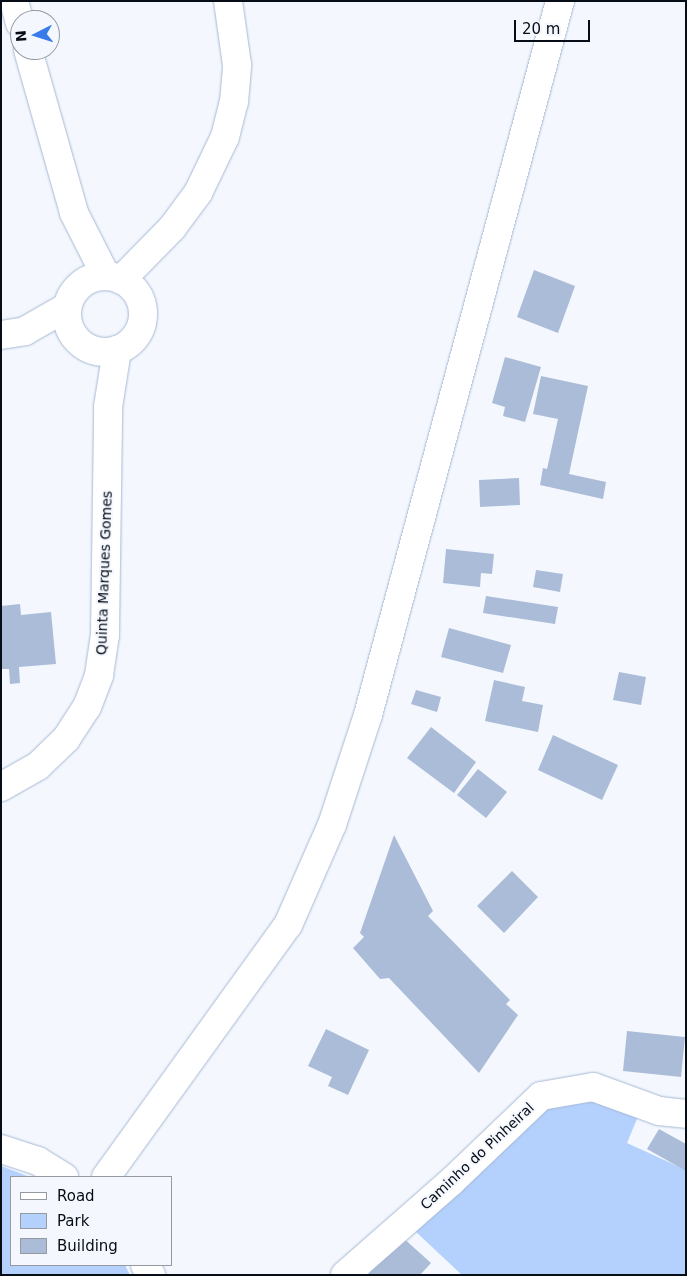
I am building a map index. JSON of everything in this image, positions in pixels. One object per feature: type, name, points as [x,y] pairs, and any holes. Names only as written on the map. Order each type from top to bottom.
[{"type":"street","points":[[13,333],[73,297],[121,283],[172,228],[206,180],[231,120],[237,65],[228,1]]},
{"type":"street","points":[[107,1176],[288,924],[332,825],[370,705],[560,1]]},
{"type":"street","name":"Quinta Marques Gomes","points":[[1,787],[38,766],[66,739],[87,707],[99,675],[105,635],[108,406],[96,347],[69,326],[73,297],[74,213],[31,60]]},
{"type":"street","name":"Quinta Marques Gomes","points":[[74,213],[143,316],[141,327],[128,345],[96,347]]},
{"type":"street","points":[[13,333],[96,347]]},
{"type":"street","name":"Caminho do Pinheiral","points":[[345,1275],[451,1182],[541,1096],[593,1087],[659,1111],[686,1114]]},
{"type":"street","points":[[1,1149],[38,1161],[62,1176]]},
{"type":"green space","points":[[585,1097],[639,1114],[627,1143],[686,1170],[686,1275],[462,1275],[416,1232],[547,1105]]},
{"type":"green space","points":[[1,1166],[27,1176],[10,1176],[10,1266],[126,1266],[130,1275],[1,1275]]},
{"type":"building","points":[[534,270],[575,286],[558,333],[517,317]]},
{"type":"building","points":[[505,357],[541,367],[525,422],[503,416],[505,407],[492,403]]},
{"type":"building","points":[[541,376],[588,386],[569,474],[606,482],[603,499],[540,485],[543,468],[547,469],[558,419],[533,414]]},
{"type":"building","points":[[519,478],[520,505],[480,507],[479,480]]},
{"type":"building","points":[[446,549],[494,554],[492,574],[481,573],[480,587],[443,583]]},
{"type":"building","points":[[536,570],[563,574],[560,592],[533,587]]},
{"type":"building","points":[[486,596],[558,607],[555,624],[483,613]]},
{"type":"building","points":[[20,604],[21,615],[51,612],[56,664],[19,667],[20,683],[10,684],[9,669],[1,669],[1,606]]},
{"type":"building","points":[[449,628],[511,645],[503,673],[441,657]]},
{"type":"building","points":[[619,672],[646,677],[641,705],[613,700]]},
{"type":"building","points":[[494,680],[525,687],[522,701],[543,705],[538,732],[485,721]]},
{"type":"building","points":[[416,690],[441,697],[437,712],[411,704]]},
{"type":"building","points":[[431,727],[476,762],[454,793],[407,758]]},
{"type":"building","points":[[553,735],[618,765],[602,800],[538,770]]},
{"type":"building","points":[[478,769],[507,792],[486,818],[457,795]]},
{"type":"building","points":[[394,835],[433,911],[428,916],[510,1000],[506,1004],[518,1015],[479,1073],[389,978],[380,979],[353,948],[364,937],[360,933]]},
{"type":"building","points":[[512,871],[538,897],[504,933],[477,906]]},
{"type":"building","points":[[326,1029],[369,1050],[348,1095],[328,1086],[332,1077],[308,1066]]},
{"type":"building","points":[[627,1031],[685,1037],[681,1077],[623,1071]]},
{"type":"building","points":[[659,1129],[686,1144],[686,1171],[647,1149]]},
{"type":"building","points":[[401,1236],[431,1263],[420,1275],[371,1275],[369,1273]]}]
